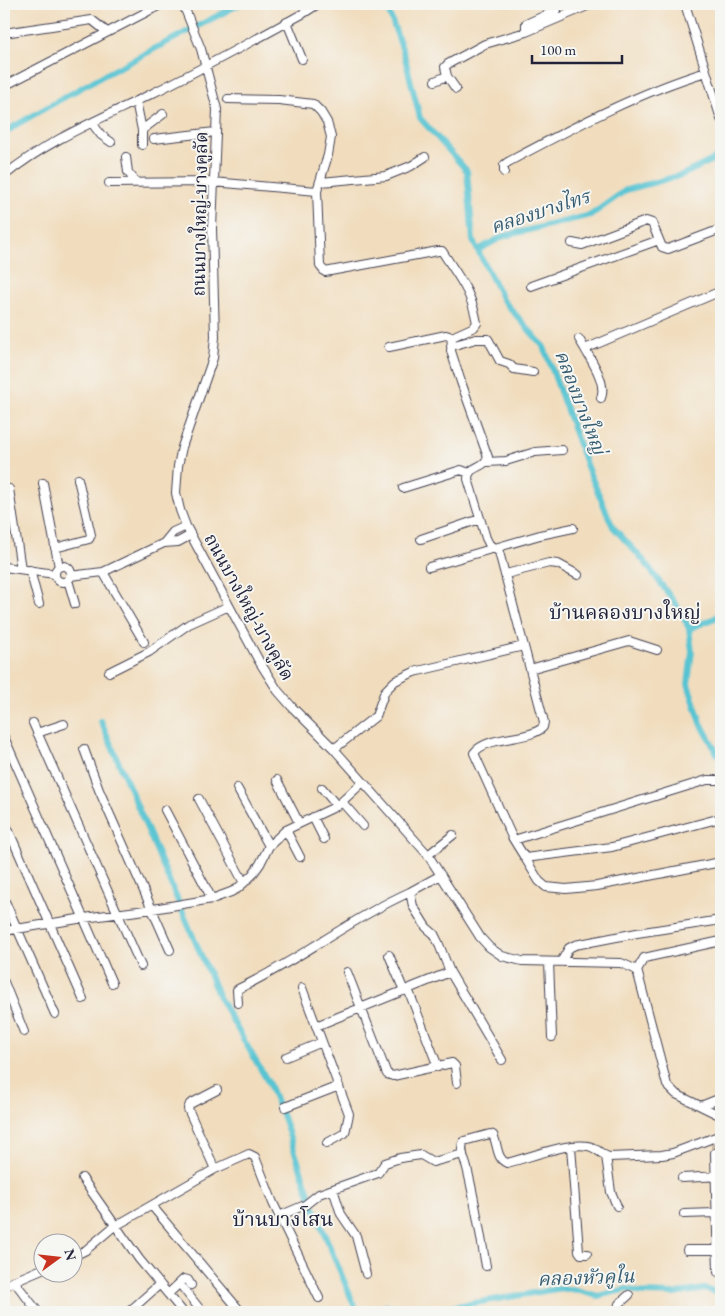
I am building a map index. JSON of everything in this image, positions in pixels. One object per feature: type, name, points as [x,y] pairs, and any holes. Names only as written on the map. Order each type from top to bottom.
[{"type":"street","points":[[4,86],[162,4]]},
{"type":"street","points":[[4,176],[16,166],[92,122],[207,66],[318,4]]},
{"type":"street","points":[[526,32],[526,24],[557,10],[559,4]]},
{"type":"street","points":[[456,89],[447,76],[445,68],[454,60],[485,44],[526,32],[592,4]]},
{"type":"street","points":[[685,4],[721,119]]},
{"type":"street","name":"ถนนบางใหญ่-บางคูลัด","points":[[184,6],[207,66],[222,98],[217,109],[213,182],[212,228],[215,337],[213,358],[182,447],[178,466],[176,493],[186,526],[259,661],[278,691],[334,749],[428,855],[471,925],[489,947],[507,958],[522,961],[621,963],[637,970]]},
{"type":"street","points":[[4,32],[92,20],[107,32]]},
{"type":"street","points":[[287,22],[302,59]]},
{"type":"street","points":[[504,172],[504,165],[508,162],[597,116],[665,85],[706,72]]},
{"type":"street","points":[[435,81],[447,76]]},
{"type":"street","points":[[222,98],[300,102],[316,106],[327,122],[331,137],[317,192],[320,266],[325,272],[438,250],[442,251],[465,286],[473,305],[477,323],[474,327],[452,336],[446,335],[389,347]]},
{"type":"street","points":[[136,101],[142,130],[142,145]]},
{"type":"street","points":[[142,130],[163,114]]},
{"type":"street","points":[[92,122],[101,135],[111,142]]},
{"type":"street","points":[[154,139],[215,132]]},
{"type":"street","points":[[126,157],[128,172],[136,182]]},
{"type":"street","points":[[321,182],[386,176],[411,166],[425,157]]},
{"type":"street","points":[[108,183],[213,182],[317,192]]},
{"type":"street","points":[[572,243],[582,245],[646,220],[652,223],[662,247],[668,249],[721,229]]},
{"type":"street","points":[[531,286],[658,240]]},
{"type":"street","points":[[585,349],[721,291]]},
{"type":"street","points":[[452,336],[451,346],[460,382],[488,454],[487,462]]},
{"type":"street","points":[[451,346],[476,339],[488,339],[500,361],[509,364],[514,369],[533,372]]},
{"type":"street","points":[[579,339],[601,382],[604,391],[601,398]]},
{"type":"street","points":[[562,450],[535,452],[506,461],[487,462],[469,473],[468,479],[486,538],[499,552],[506,574],[544,722],[543,727],[538,732],[478,748],[474,753],[514,840],[539,881],[546,887],[566,889],[596,886],[721,862]]},
{"type":"street","points":[[403,488],[461,470],[469,473]]},
{"type":"street","points":[[55,548],[89,539],[90,535],[78,479]]},
{"type":"street","points":[[43,483],[59,581],[103,572],[164,543],[178,542],[191,535]]},
{"type":"street","points":[[9,490],[21,569]]},
{"type":"street","points":[[420,539],[480,519]]},
{"type":"street","points":[[164,543],[172,532],[186,526]]},
{"type":"street","points":[[428,567],[496,549],[524,539],[573,528]]},
{"type":"street","points":[[506,574],[549,564],[558,564],[578,574]]},
{"type":"street","points":[[4,567],[57,571],[63,566],[68,569],[75,604]]},
{"type":"street","points":[[30,570],[39,604]]},
{"type":"street","points":[[103,572],[144,642]]},
{"type":"street","points":[[109,672],[149,652],[189,624],[229,606]]},
{"type":"street","points":[[530,670],[629,641],[657,650]]},
{"type":"street","points":[[334,749],[376,716],[385,691],[395,681],[414,672],[524,646]]},
{"type":"street","points":[[33,723],[141,966]]},
{"type":"street","points":[[37,732],[64,724]]},
{"type":"street","points":[[4,737],[112,983]]},
{"type":"street","points":[[84,749],[99,790],[170,950]]},
{"type":"street","points":[[277,780],[299,823]]},
{"type":"street","points":[[514,840],[707,780],[721,780]]},
{"type":"street","points":[[4,931],[212,899],[231,892],[244,883],[260,864],[270,846],[286,830],[339,804],[363,782]]},
{"type":"street","points":[[237,788],[270,846]]},
{"type":"street","points":[[322,788],[363,826]]},
{"type":"street","points":[[199,799],[244,883]]},
{"type":"street","points":[[165,810],[212,899]]},
{"type":"street","points":[[313,817],[324,839]]},
{"type":"street","points":[[525,858],[612,847],[721,818]]},
{"type":"street","points":[[4,820],[83,999]]},
{"type":"street","points":[[286,830],[300,857]]},
{"type":"street","points":[[428,855],[453,835]]},
{"type":"street","points":[[238,1003],[238,989],[276,969],[386,903],[441,875]]},
{"type":"street","points":[[410,892],[413,906],[426,927],[434,934],[450,972],[502,1060]]},
{"type":"street","points":[[4,899],[56,1014]]},
{"type":"street","points":[[561,962],[569,948],[575,945],[721,920]]},
{"type":"street","points":[[721,941],[644,958],[637,970],[667,1085],[676,1094],[721,1116]]},
{"type":"street","points":[[389,955],[406,990],[438,1067]]},
{"type":"street","points":[[549,962],[552,1037]]},
{"type":"street","points":[[347,972],[360,1008],[389,1075],[393,1076],[454,1064],[457,1083]]},
{"type":"street","points":[[316,1026],[450,972]]},
{"type":"street","points":[[4,982],[24,1032]]},
{"type":"street","points":[[302,988],[349,1117],[345,1133],[327,1143]]},
{"type":"street","points":[[286,1057],[322,1042]]},
{"type":"street","points":[[286,1107],[339,1086]]},
{"type":"street","points":[[215,1169],[188,1109],[190,1104],[216,1090]]},
{"type":"street","points":[[701,1106],[721,1098]]},
{"type":"street","points":[[486,1266],[474,1197],[463,1154],[462,1146],[464,1142],[490,1134],[493,1135],[499,1158],[502,1162],[506,1163],[571,1147],[588,1146],[606,1156],[662,1155],[717,1139]]},
{"type":"street","points":[[571,1147],[579,1251],[581,1254],[587,1254]]},
{"type":"street","points":[[715,1153],[718,1176],[716,1213],[718,1272]]},
{"type":"street","points":[[82,1252],[108,1231],[215,1169],[249,1154],[254,1156],[279,1216],[319,1298]]},
{"type":"street","points":[[279,1216],[305,1205],[314,1196],[378,1173],[385,1163],[400,1158],[421,1155],[433,1162],[463,1154]]},
{"type":"street","points":[[606,1156],[611,1192],[616,1206]]},
{"type":"street","points":[[682,1178],[718,1176]]},
{"type":"street","points":[[82,1178],[139,1259],[183,1312]]},
{"type":"street","points":[[333,1189],[341,1214],[356,1236],[366,1274]]},
{"type":"street","points":[[152,1206],[241,1312]]},
{"type":"street","points":[[684,1214],[716,1213]]},
{"type":"street","points":[[687,1250],[717,1250]]},
{"type":"street","points":[[4,1287],[32,1273]]},
{"type":"street","points":[[168,1294],[184,1279],[188,1280],[187,1286],[202,1312]]},
{"type":"street","points":[[14,1281],[38,1312]]},
{"type":"street","points":[[130,1312],[160,1284]]},
{"type":"street","points":[[617,1312],[619,1304],[629,1294]]},
{"type":"waterway","points":[[4,134],[16,125],[93,81],[240,4]]},
{"type":"waterway","name":"คลองบางใหญ่","points":[[386,4],[404,54],[420,118],[467,171],[473,241],[503,300],[544,347],[587,467],[613,527],[645,562],[682,613],[689,629],[692,651],[688,684],[701,723],[721,758]]},
{"type":"waterway","name":"คลองบางไทร","points":[[478,250],[504,236],[591,215],[626,190],[682,175],[721,156]]},
{"type":"waterway","points":[[689,629],[715,618],[721,613]]},
{"type":"waterway","points":[[101,721],[219,997],[268,1082],[283,1117],[315,1211],[357,1312]]},
{"type":"waterway","name":"คลองหัวคูใน","points":[[362,1312],[387,1306],[439,1309],[557,1289],[572,1289],[598,1296],[627,1289],[643,1293],[675,1294],[704,1289],[721,1293]]},
{"type":"tunnel","points":[[715,1144],[715,1153]]},
{"type":"district","name":"บ้านคลองบางใหญ่","points":[[625,612]]},
{"type":"district","name":"บ้านบางโสน","points":[[283,1219]]}]
